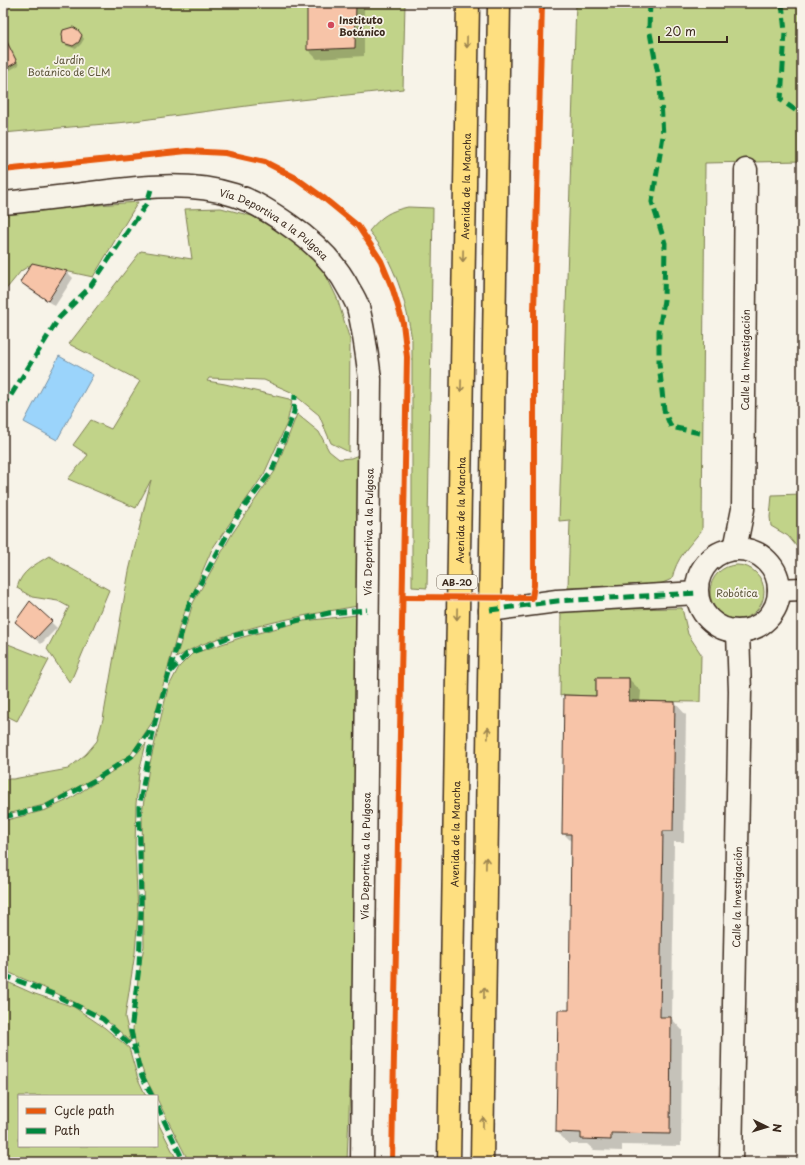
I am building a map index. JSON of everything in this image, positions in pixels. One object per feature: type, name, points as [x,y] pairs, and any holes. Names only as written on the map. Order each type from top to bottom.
[{"type":"main road","name":"Avenida de la Mancha","points":[[448,1162],[468,3]]},
{"type":"main road","name":"AB-20","points":[[482,1162],[499,3]]},
{"type":"street","name":"Calle la Investigación","points":[[735,549],[743,509],[746,170]]},
{"type":"street","name":"Vía Deportiva a la Pulgosa","points":[[3,203],[152,186],[196,187],[235,195],[269,211],[308,238],[324,253],[336,269],[346,283],[357,306],[366,343],[370,379],[362,1162]]},
{"type":"street","points":[[735,549],[746,549],[752,551],[766,560],[774,569],[780,590],[772,615],[763,624],[751,630],[738,632],[726,630],[715,625],[699,606],[697,593],[698,580],[702,568],[711,558],[722,552],[735,549]]},
{"type":"street","points":[[780,590],[802,589]]},
{"type":"street","points":[[490,610],[557,601],[697,593]]},
{"type":"street","name":"Calle la Investigación","points":[[731,1162],[740,691],[738,632]]},
{"type":"green space","name":"Jardín Botánico de CLM","points":[[3,3],[405,3],[403,89],[254,105],[127,122],[3,133]]},
{"type":"green space","points":[[576,3],[802,3],[802,161],[705,163],[702,530],[680,558],[672,579],[660,584],[568,588],[570,520],[559,521]]},
{"type":"green space","points":[[138,202],[93,277],[32,264],[21,271],[3,293],[3,212]]},
{"type":"green space","points":[[408,207],[433,208],[427,588],[412,587],[412,340],[403,297],[398,282],[386,256],[369,231],[386,215],[396,210]]},
{"type":"green space","points":[[221,208],[252,216],[285,235],[320,263],[337,298],[350,340],[349,452],[331,443],[319,415],[291,392],[264,380],[209,378],[207,381],[289,399],[292,401],[287,423],[264,474],[212,549],[181,621],[153,721],[131,754],[98,776],[44,805],[3,815],[3,779],[13,779],[68,769],[86,754],[97,741],[103,719],[129,571],[151,480],[136,508],[68,479],[88,455],[73,445],[91,420],[111,429],[140,381],[69,344],[141,251],[192,259],[185,209]]},
{"type":"green space","points":[[297,414],[319,432],[329,451],[339,459],[351,458],[361,454],[358,606],[299,617],[241,631],[200,645],[176,658],[193,603],[232,534],[275,471]]},
{"type":"green space","points":[[802,494],[802,553],[788,536],[771,526],[770,517],[772,495]]},
{"type":"green space","points":[[49,556],[109,590],[70,683],[47,649],[69,607],[58,601],[32,597],[17,588],[25,573]]},
{"type":"green space","name":"Robótica","points":[[737,565],[747,567],[756,573],[762,582],[764,592],[762,602],[756,611],[747,617],[737,619],[727,617],[718,611],[712,602],[710,592],[712,582],[718,573],[727,567]]},
{"type":"green space","points":[[682,608],[688,634],[701,654],[700,702],[629,701],[629,678],[596,678],[596,696],[560,696],[561,610]]},
{"type":"green space","points":[[357,615],[352,1037],[347,1162],[189,1162],[158,1101],[158,1095],[154,1095],[145,1077],[137,1054],[133,1029],[138,979],[144,946],[142,813],[149,767],[168,688],[179,667],[192,654],[243,637],[304,621]]},
{"type":"green space","points":[[3,642],[49,660],[17,721],[3,714]]},
{"type":"green space","points":[[146,743],[139,773],[136,804],[135,850],[138,914],[135,953],[125,1017],[131,1042],[108,1022],[81,1005],[3,970],[3,821],[46,810],[70,799],[133,758]]},
{"type":"green space","points":[[3,980],[32,993],[74,1007],[105,1028],[129,1048],[138,1079],[146,1095],[18,1095],[18,1147],[158,1147],[158,1123],[178,1162],[3,1162]]},
{"type":"water","points":[[59,356],[93,375],[57,440],[24,422]]},
{"type":"building","name":"Instituto Botánico","points":[[307,3],[356,3],[355,48],[307,50]]},
{"type":"building","points":[[73,27],[82,35],[79,42],[73,46],[63,43],[62,34],[63,30]]},
{"type":"building","points":[[3,34],[17,62],[3,70]]},
{"type":"building","points":[[32,263],[67,271],[48,301],[20,282]]},
{"type":"building","points":[[30,601],[52,621],[35,639],[15,622]]},
{"type":"building","points":[[596,678],[629,678],[629,701],[675,702],[673,831],[663,831],[660,1017],[671,1017],[670,1134],[611,1133],[611,1140],[581,1139],[581,1133],[556,1132],[558,1010],[569,1010],[571,834],[562,834],[564,695],[596,696]]},
{"type":"marked path","points":[[650,3],[649,28],[660,84],[663,136],[652,202],[665,243],[664,300],[659,331],[659,363],[664,410],[671,427],[700,433]]},
{"type":"marked path","points":[[782,3],[785,32],[781,100],[802,115]]},
{"type":"marked path","points":[[3,408],[59,318],[90,287],[147,203],[152,186]]},
{"type":"marked path","points":[[152,1095],[140,1072],[131,1031],[139,967],[141,910],[139,807],[155,722],[189,604],[238,515],[272,471],[294,412],[295,395]]},
{"type":"marked path","points":[[490,610],[557,601],[697,593]]},
{"type":"marked path","points":[[170,672],[187,654],[232,636],[329,613],[367,610]]},
{"type":"marked path","points":[[3,817],[44,808],[95,780],[132,756],[153,726]]},
{"type":"marked path","points":[[3,975],[53,994],[103,1019],[135,1050]]},
{"type":"marked path","points":[[158,1108],[184,1162]]},
{"type":"cycle path","points":[[403,597],[532,598],[534,585],[534,312],[542,3]]},
{"type":"cycle path","points":[[3,170],[187,151],[225,153],[265,162],[296,178],[358,226],[381,261],[393,290],[403,323],[407,357],[392,1162]]},
{"type":"place","name":"Instituto Botánico","points":[[331,25]]}]
